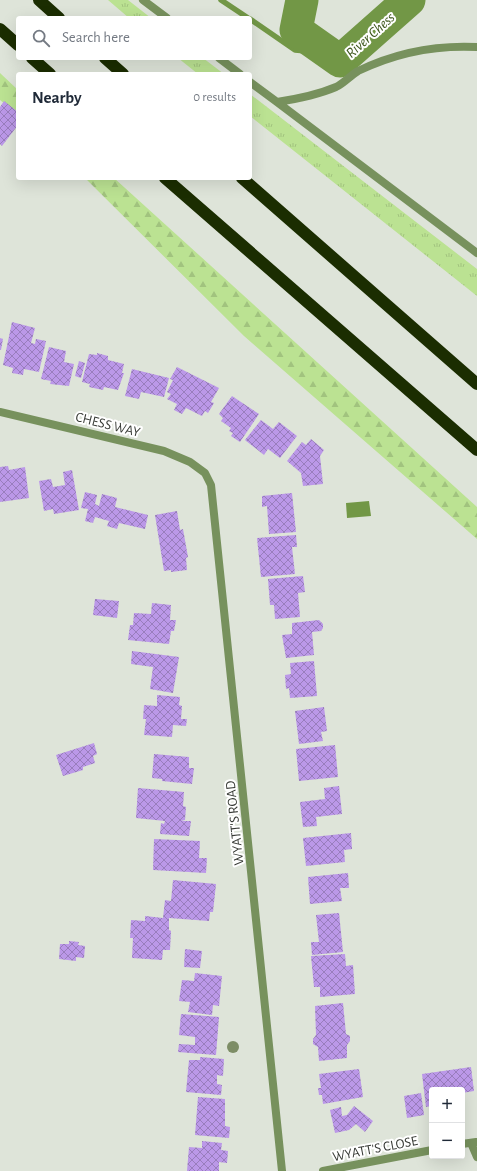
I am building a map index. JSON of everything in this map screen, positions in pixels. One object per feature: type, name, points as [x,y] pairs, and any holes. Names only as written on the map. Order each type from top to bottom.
[{"type":"highway","points":[[39,0],[57,16]]},
{"type":"highway","points":[[0,29],[16,43]]},
{"type":"highway","points":[[34,60],[48,72]]},
{"type":"highway","points":[[107,60],[121,72]]},
{"type":"highway","points":[[167,180],[477,450]]},
{"type":"highway","points":[[244,180],[476,383]]},
{"type":"street","points":[[143,0],[164,16]]},
{"type":"street","points":[[277,102],[310,96],[337,86],[358,72],[416,51],[456,46],[477,47]]},
{"type":"street","points":[[222,60],[237,72]]},
{"type":"street","points":[[252,83],[477,253]]},
{"type":"street","name":"CHESS WAY","points":[[0,412],[164,451],[190,462],[205,473]]},
{"type":"street","name":"WYATT'S ROAD","points":[[205,473],[211,485],[214,496],[282,1171]]},
{"type":"street","points":[[474,1142],[477,1157]]},
{"type":"street","name":"WYATT'S CLOSE","points":[[323,1171],[429,1151]]},
{"type":"green space","points":[[108,0],[128,0],[148,16],[127,16]]},
{"type":"green space","points":[[180,60],[206,60],[221,72],[196,72]]},
{"type":"green space","points":[[0,73],[16,88],[16,113],[0,100]]},
{"type":"green space","points":[[252,96],[477,269],[477,296],[252,118]]},
{"type":"green space","points":[[87,180],[116,180],[477,507],[477,539],[244,336]]},
{"type":"shaded area","points":[[369,501],[371,516],[347,518],[346,503]]},
{"type":"building","points":[[4,101],[16,110],[16,128],[2,146],[0,144],[0,107]]},
{"type":"building","points":[[12,322],[35,328],[31,343],[35,344],[36,339],[46,341],[39,372],[24,369],[23,375],[12,373],[13,368],[3,365]]},
{"type":"building","points":[[0,338],[3,339],[1,350],[0,350]]},
{"type":"building","points":[[49,347],[66,351],[64,362],[74,364],[69,386],[50,384],[51,381],[41,379]]},
{"type":"building","points":[[97,353],[108,356],[108,360],[124,364],[122,373],[124,373],[118,390],[104,387],[103,390],[89,387],[90,384],[82,382],[89,354],[97,355]]},
{"type":"building","points":[[79,361],[85,363],[81,378],[75,376]]},
{"type":"building","points":[[177,367],[219,388],[211,402],[214,403],[208,413],[205,411],[202,416],[186,408],[182,414],[174,410],[177,404],[167,399],[171,394],[167,392],[173,380],[170,379]]},
{"type":"building","points":[[132,369],[169,378],[164,397],[141,392],[139,399],[125,396]]},
{"type":"building","points":[[232,396],[259,414],[240,442],[231,436],[233,433],[229,431],[231,428],[221,421],[223,418],[219,414]]},
{"type":"building","points":[[261,420],[273,429],[279,422],[297,436],[280,458],[268,449],[264,455],[245,440]]},
{"type":"building","points":[[311,439],[324,450],[320,456],[323,484],[303,486],[301,473],[287,461],[302,442],[306,445]]},
{"type":"building","points":[[8,466],[9,470],[25,467],[29,498],[0,502],[0,467]]},
{"type":"building","points":[[72,470],[79,510],[54,514],[53,509],[44,511],[39,481],[51,479],[53,487],[65,485],[63,472]]},
{"type":"building","points":[[85,492],[97,495],[95,504],[99,506],[102,494],[117,498],[115,507],[148,515],[145,529],[119,523],[117,529],[107,526],[109,521],[95,517],[93,523],[85,521],[88,509],[81,508]]},
{"type":"building","points":[[292,493],[296,532],[269,534],[267,506],[262,507],[262,496]]},
{"type":"building","points":[[177,511],[180,530],[183,529],[188,557],[186,558],[187,570],[171,572],[171,570],[164,571],[155,515]]},
{"type":"building","points":[[296,535],[297,547],[292,547],[295,574],[261,577],[257,538]]},
{"type":"building","points":[[303,576],[305,592],[298,593],[300,617],[275,619],[274,605],[270,605],[268,579]]},
{"type":"building","points":[[95,599],[119,601],[117,618],[93,615]]},
{"type":"building","points":[[152,603],[171,605],[170,620],[176,620],[174,631],[171,631],[169,644],[128,640],[130,625],[133,625],[134,613],[151,614]]},
{"type":"building","points":[[319,620],[323,624],[323,628],[321,631],[312,632],[314,655],[286,658],[282,635],[292,634],[292,623]]},
{"type":"building","points":[[132,651],[179,657],[173,693],[150,689],[153,667],[131,664]]},
{"type":"building","points":[[314,661],[317,696],[290,698],[289,688],[286,689],[285,675],[291,674],[290,663]]},
{"type":"building","points":[[157,695],[180,697],[179,705],[182,706],[181,719],[187,719],[186,726],[173,725],[172,737],[144,735],[146,719],[143,719],[144,705],[157,706]]},
{"type":"building","points":[[324,707],[327,731],[321,732],[323,741],[299,744],[295,711]]},
{"type":"building","points":[[94,743],[97,754],[93,756],[95,763],[83,767],[83,770],[63,776],[56,755]]},
{"type":"building","points":[[335,745],[338,777],[299,781],[296,749]]},
{"type":"building","points":[[154,754],[189,757],[189,768],[194,768],[192,784],[162,781],[162,779],[152,778]]},
{"type":"building","points":[[339,786],[342,814],[316,817],[317,826],[303,827],[300,802],[325,799],[324,788]]},
{"type":"building","points":[[138,788],[184,792],[183,806],[186,807],[185,820],[181,821],[191,821],[189,836],[160,834],[161,823],[164,824],[165,821],[136,818]]},
{"type":"building","points":[[351,833],[352,849],[344,850],[345,862],[306,866],[303,838]]},
{"type":"building","points":[[154,839],[200,841],[199,858],[207,858],[206,873],[153,870]]},
{"type":"building","points":[[348,873],[349,888],[340,888],[342,901],[310,904],[308,877]]},
{"type":"building","points":[[173,880],[216,884],[213,912],[210,912],[209,921],[169,918],[169,930],[171,931],[170,950],[163,950],[162,960],[132,958],[133,938],[130,938],[131,920],[145,921],[145,916],[163,918],[165,900],[171,901]]},
{"type":"building","points":[[339,913],[343,952],[312,955],[311,942],[319,942],[316,915]]},
{"type":"building","points":[[69,941],[79,942],[78,945],[85,946],[84,958],[76,957],[76,961],[59,959],[60,944],[69,944]]},
{"type":"building","points":[[185,949],[202,951],[200,968],[184,967]]},
{"type":"building","points":[[345,954],[346,966],[353,965],[355,994],[320,997],[320,987],[314,987],[311,956]]},
{"type":"building","points":[[195,973],[222,976],[219,1006],[213,1005],[212,1015],[188,1012],[190,1002],[179,1001],[182,980],[194,981]]},
{"type":"building","points":[[343,1003],[346,1034],[350,1036],[350,1041],[347,1045],[347,1058],[319,1061],[318,1047],[313,1044],[313,1039],[316,1035],[315,1006]]},
{"type":"building","points":[[181,1014],[219,1017],[216,1055],[178,1052],[179,1044],[195,1045],[195,1037],[179,1035]]},
{"type":"building","points":[[200,1057],[224,1059],[223,1076],[217,1075],[217,1084],[222,1085],[221,1095],[186,1092],[189,1060],[200,1060]]},
{"type":"building","points":[[471,1067],[474,1091],[465,1092],[465,1087],[429,1087],[429,1106],[426,1107],[422,1074]]},
{"type":"building","points":[[359,1069],[363,1097],[323,1104],[322,1095],[319,1095],[318,1088],[321,1088],[319,1074]]},
{"type":"building","points":[[421,1093],[424,1115],[407,1118],[404,1096]]},
{"type":"building","points":[[198,1097],[225,1099],[225,1126],[230,1127],[229,1138],[195,1135]]},
{"type":"building","points":[[354,1106],[373,1121],[365,1132],[356,1124],[349,1130],[335,1133],[330,1110],[341,1107],[342,1116],[347,1115]]},
{"type":"building","points":[[202,1141],[222,1143],[221,1150],[228,1151],[227,1163],[219,1162],[219,1171],[187,1171],[189,1147],[202,1148]]},
{"type":"waterway","points":[[221,0],[245,16]]},
{"type":"waterway","name":"River Chess","points":[[302,0],[296,30],[340,61],[409,0]]},
{"type":"waterway","points":[[252,20],[295,50],[328,53]]}]
